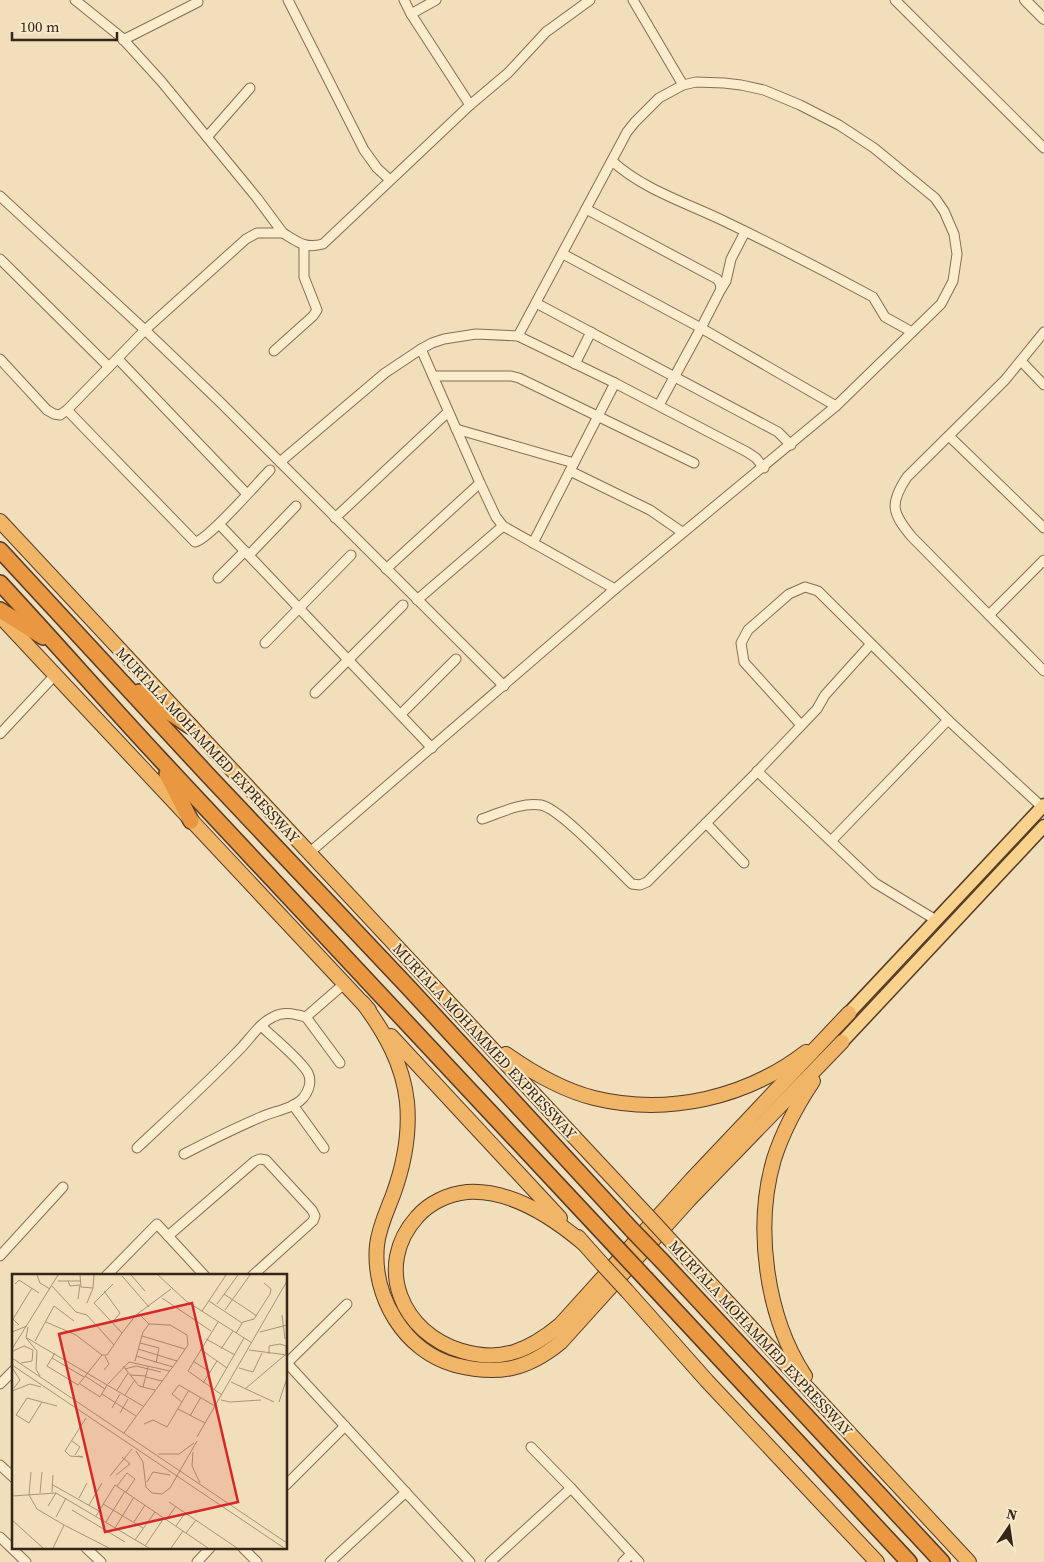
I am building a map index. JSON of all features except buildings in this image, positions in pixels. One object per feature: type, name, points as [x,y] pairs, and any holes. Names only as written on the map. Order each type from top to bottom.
[{"type":"highway","name":"MURTALA MOHAMMED EXPRESSWAY","points":[[0,521],[474,1028],[969,1562]]},
{"type":"highway","points":[[0,538],[15,566]]},
{"type":"highway","name":"MURTALA MOHAMMED EXPRESSWAY","points":[[0,550],[410,988],[633,1231],[942,1562]]},
{"type":"highway","points":[[0,584],[60,647],[158,757],[909,1562]]},
{"type":"highway","points":[[0,610],[60,647]]},
{"type":"highway","points":[[0,616],[363,1003],[393,1039],[583,1243],[707,1381],[877,1562]]},
{"type":"highway","points":[[118,678],[190,726]]},
{"type":"highway","points":[[158,757],[191,821]]},
{"type":"highway","points":[[363,1003],[391,1046],[404,1082],[407,1102],[408,1120],[404,1159],[380,1229],[377,1245],[378,1276],[383,1294],[398,1324],[407,1336],[420,1346],[452,1364],[488,1370],[528,1364],[545,1355],[561,1342],[689,1200],[842,1042]]},
{"type":"highway","points":[[474,1028],[525,1068],[571,1090],[594,1098],[642,1105],[707,1100],[755,1082],[801,1056],[850,1013]]},
{"type":"highway","points":[[583,1243],[548,1216],[509,1198],[478,1192],[452,1195],[440,1199],[421,1212],[412,1221],[404,1234],[396,1261],[398,1287],[402,1300],[425,1332],[434,1339],[453,1348],[487,1356],[514,1352],[537,1343],[560,1325],[692,1179],[850,1013]]},
{"type":"highway","points":[[816,1396],[788,1348],[772,1300],[767,1264],[765,1217],[774,1160],[783,1135],[806,1091],[842,1042]]},
{"type":"main road","points":[[850,1013],[1043,806]]},
{"type":"main road","points":[[842,1042],[1044,826]]},
{"type":"street","points":[[74,0],[120,37],[161,81],[257,198],[283,233],[304,245],[314,246],[322,244],[470,105],[508,73],[546,32],[590,0]]},
{"type":"street","points":[[288,0],[364,150],[377,168],[390,180]]},
{"type":"street","points":[[404,0],[411,14],[470,105]]},
{"type":"street","points":[[411,14],[436,0]]},
{"type":"street","points":[[633,0],[683,84]]},
{"type":"street","points":[[895,0],[1044,148]]},
{"type":"street","points":[[1025,0],[1044,20]]},
{"type":"street","points":[[122,40],[198,2]]},
{"type":"street","points":[[309,853],[682,532],[764,468],[836,406],[948,294],[956,268],[957,254],[954,234],[944,211],[935,198],[874,148],[840,125],[764,90],[724,83],[696,82],[683,84],[659,98],[627,132],[518,336]]},
{"type":"street","points":[[207,137],[250,88]]},
{"type":"street","points":[[612,161],[638,182],[745,232],[873,298],[885,317],[912,332]]},
{"type":"street","points":[[0,196],[145,330],[504,686]]},
{"type":"street","points":[[586,209],[717,279],[721,289]]},
{"type":"street","points":[[659,405],[726,281],[731,259],[745,232]]},
{"type":"street","points":[[0,359],[47,410],[60,415],[145,330],[246,238],[257,233],[283,233]]},
{"type":"street","points":[[274,351],[313,316],[317,310],[304,277],[304,245]]},
{"type":"street","points":[[563,254],[701,328],[836,406]]},
{"type":"street","points":[[0,259],[109,367]]},
{"type":"street","points":[[536,303],[778,432],[791,445]]},
{"type":"street","points":[[575,364],[591,332]]},
{"type":"street","points":[[1044,332],[1005,380],[907,477],[900,488],[895,502],[895,511],[899,522],[912,537],[1044,671]]},
{"type":"street","points":[[280,462],[385,373],[421,349],[432,343],[476,334],[518,336],[659,405],[747,452],[756,458],[764,468]]},
{"type":"street","points":[[421,349],[480,483],[496,517],[503,526],[616,589]]},
{"type":"street","points":[[118,359],[247,494]]},
{"type":"street","points":[[1020,361],[1044,385]]},
{"type":"street","points":[[433,376],[512,376],[519,378],[694,463]]},
{"type":"street","points":[[533,543],[615,383]]},
{"type":"street","points":[[67,410],[192,540],[198,542],[219,524],[270,470]]},
{"type":"street","points":[[335,518],[448,412]]},
{"type":"street","points":[[456,429],[572,467],[650,510],[682,532]]},
{"type":"street","points":[[948,436],[1044,528]]},
{"type":"street","points":[[386,569],[480,483]]},
{"type":"street","points":[[218,578],[296,506]]},
{"type":"street","points":[[219,524],[432,748]]},
{"type":"street","points":[[417,600],[503,526]]},
{"type":"street","points":[[265,643],[351,556]]},
{"type":"street","points":[[989,615],[1044,560]]},
{"type":"street","points":[[801,725],[744,662],[741,643],[748,630],[789,594],[805,587],[818,591],[948,720],[1043,806]]},
{"type":"street","points":[[315,693],[403,605]]},
{"type":"street","points":[[482,819],[518,807],[541,805],[549,808],[576,830],[632,884],[640,885],[647,882],[758,771],[817,708],[825,695],[871,644]]},
{"type":"street","points":[[401,714],[456,659]]},
{"type":"street","points":[[0,734],[54,675]]},
{"type":"street","points":[[832,840],[948,720]]},
{"type":"street","points":[[758,771],[875,883],[936,920]]},
{"type":"street","points":[[706,823],[744,862]]},
{"type":"street","points":[[306,1017],[344,983]]},
{"type":"street","points":[[137,1148],[271,1018],[281,1014],[292,1013],[306,1017],[340,1063]]},
{"type":"street","points":[[184,1154],[261,1117],[293,1105],[303,1097],[309,1087],[308,1072],[261,1026]]},
{"type":"street","points":[[293,1105],[324,1148]]},
{"type":"street","points":[[168,1236],[256,1161],[260,1158],[266,1160],[312,1210],[315,1216],[313,1221],[254,1274]]},
{"type":"street","points":[[0,1256],[63,1187]]},
{"type":"street","points":[[108,1274],[157,1224],[203,1274]]},
{"type":"street","points":[[288,1360],[346,1304]]},
{"type":"street","points":[[288,1364],[406,1492],[466,1561]]},
{"type":"street","points":[[0,1384],[12,1372]]},
{"type":"street","points":[[288,1483],[345,1426]]},
{"type":"street","points":[[531,1447],[639,1562]]},
{"type":"street","points":[[0,1465],[12,1476]]},
{"type":"street","points":[[490,1562],[571,1488]]},
{"type":"street","points":[[330,1562],[406,1492]]},
{"type":"street","points":[[0,1537],[12,1549]]},
{"type":"street","points":[[14,1550],[26,1562]]},
{"type":"street","points":[[88,1550],[100,1562]]},
{"type":"street","points":[[197,1562],[208,1550]]},
{"type":"street","points":[[246,1550],[257,1562]]},
{"type":"street","points":[[622,1562],[631,1554]]}]
